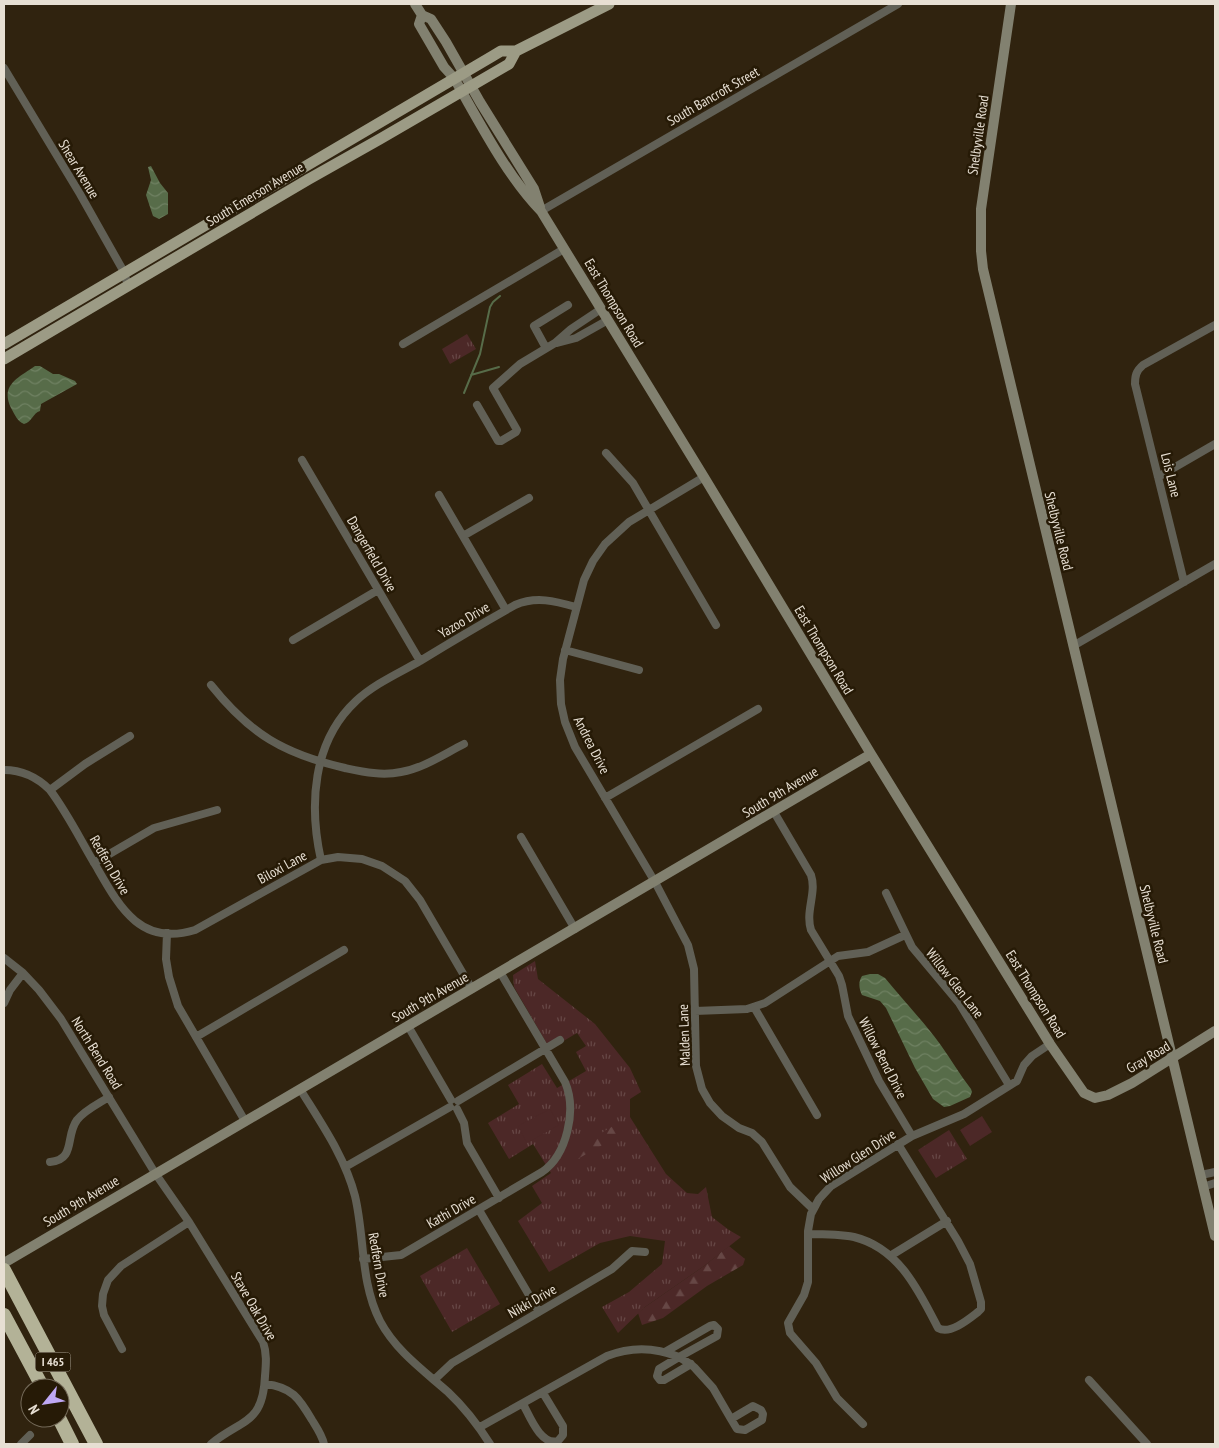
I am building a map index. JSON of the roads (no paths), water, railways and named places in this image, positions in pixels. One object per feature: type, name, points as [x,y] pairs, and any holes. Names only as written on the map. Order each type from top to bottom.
[{"type":"highway","name":"I 465","points":[[6,1275],[96,1444]]},
{"type":"highway","name":"I 465","points":[[4,1315],[38,1378]]},
{"type":"highway","points":[[63,1428],[72,1444]]},
{"type":"main road","name":"East Thompson Road","points":[[415,4],[422,15],[431,19],[466,89],[534,189],[541,211],[871,754],[1050,1044],[1084,1094],[1091,1097]]},
{"type":"main road","name":"South Emerson Avenue","points":[[4,344],[458,75],[501,51],[516,51],[609,4]]},
{"type":"main road","name":"Shelbyville Road","points":[[1011,4],[981,208],[980,251],[986,287],[1172,1058]]},
{"type":"main road","name":"South Emerson Avenue","points":[[4,359],[308,179],[509,64],[516,51]]},
{"type":"main road","name":"South 9th Avenue","points":[[4,1263],[871,754]]},
{"type":"main road","name":"Gray Road","points":[[1091,1097],[1108,1095],[1132,1083],[1215,1030]]},
{"type":"main road","points":[[1172,1058],[1215,1236]]},
{"type":"street","name":"South Bancroft Street","points":[[541,211],[898,4]]},
{"type":"street","name":"Shear Avenue","points":[[4,68],[80,194],[124,272],[128,286]]},
{"type":"street","points":[[403,344],[564,249]]},
{"type":"street","points":[[546,348],[534,326],[568,305]]},
{"type":"street","points":[[477,406],[499,441],[516,433],[517,430],[493,388],[520,364],[555,343],[571,329],[601,309]]},
{"type":"street","points":[[555,343],[576,338],[608,320]]},
{"type":"street","name":"Lois Lane","points":[[1184,582],[1135,384],[1136,374],[1143,366],[1215,325]]},
{"type":"street","points":[[1158,476],[1215,444]]},
{"type":"street","points":[[606,452],[633,483],[716,625]]},
{"type":"street","name":"Dangerfield Drive","points":[[302,460],[420,661]]},
{"type":"street","points":[[576,607],[584,580],[599,551],[615,533],[629,522],[704,477]]},
{"type":"street","points":[[439,495],[506,610]]},
{"type":"street","points":[[463,536],[529,498]]},
{"type":"street","points":[[1073,646],[1215,564]]},
{"type":"street","points":[[293,640],[378,590]]},
{"type":"street","name":"Yazoo Drive","points":[[321,860],[315,831],[314,801],[320,762],[332,731],[347,710],[373,688],[521,603],[538,599],[576,607]]},
{"type":"street","name":"Andrea Drive","points":[[576,607],[565,650],[560,680],[563,716],[575,747],[655,882]]},
{"type":"street","points":[[565,650],[639,670]]},
{"type":"street","points":[[212,686],[228,707],[265,738],[295,753],[320,762],[380,774],[401,772],[424,765],[464,744]]},
{"type":"street","points":[[605,798],[758,709]]},
{"type":"street","points":[[4,770],[21,771],[29,774],[40,780],[50,790],[90,761],[130,736]]},
{"type":"street","name":"Redfern Drive","points":[[50,790],[123,911],[142,925],[167,933]]},
{"type":"street","points":[[94,863],[154,828],[217,810]]},
{"type":"street","name":"Willow Bend Drive","points":[[774,812],[811,875],[813,886],[809,911],[811,930],[830,960],[842,985],[848,1016],[879,1081],[912,1136]]},
{"type":"street","points":[[521,837],[574,929]]},
{"type":"street","name":"Biloxi Lane","points":[[167,933],[182,933],[203,926],[321,860],[344,857],[368,861],[390,870],[405,881],[420,900],[472,989]]},
{"type":"street","name":"Malden Lane","points":[[655,882],[683,933],[691,953],[694,969],[696,1066],[702,1090],[710,1103],[726,1120],[752,1133],[762,1142],[790,1187],[813,1209]]},
{"type":"street","name":"Willow Glen Lane","points":[[886,893],[905,934],[916,952],[962,1008],[1009,1086]]},
{"type":"street","points":[[167,933],[166,959],[170,983],[178,1006],[245,1120]]},
{"type":"street","points":[[695,1011],[754,1007],[764,1003],[830,960],[842,955],[868,952],[905,934]]},
{"type":"street","points":[[196,1037],[344,950]]},
{"type":"street","name":"North Bend Road","points":[[4,958],[23,973],[39,990],[61,1019],[156,1173]]},
{"type":"street","points":[[500,972],[546,1049]]},
{"type":"street","points":[[4,1003],[13,985],[23,973]]},
{"type":"street","points":[[754,1007],[817,1115]]},
{"type":"street","points":[[408,1026],[454,1104],[464,1123],[467,1143],[499,1198]]},
{"type":"street","points":[[346,1167],[560,1040]]},
{"type":"street","name":"Willow Glen Drive","points":[[863,1424],[837,1398],[816,1363],[790,1332],[788,1324],[804,1294],[808,1282],[808,1234],[813,1209],[822,1194],[831,1186],[912,1136],[964,1114],[1018,1080],[1024,1066],[1032,1056],[1050,1044]]},
{"type":"street","name":"Kathi Drive","points":[[363,1258],[401,1255],[499,1198],[546,1169],[555,1161],[562,1148],[571,1104],[565,1082],[546,1049]]},
{"type":"street","name":"Redfern Drive","points":[[300,1088],[346,1167],[355,1196],[363,1258],[371,1300],[386,1332],[406,1356],[459,1403],[480,1427],[490,1444]]},
{"type":"street","points":[[50,1162],[58,1161],[66,1155],[73,1129],[85,1112],[109,1097]]},
{"type":"street","points":[[808,1234],[844,1235],[858,1238],[890,1256],[912,1281],[938,1328],[941,1330],[951,1329],[981,1309],[970,1264],[948,1221],[898,1144]]},
{"type":"street","points":[[1201,1175],[1215,1172]]},
{"type":"street","name":"Stave Oak Drive","points":[[156,1173],[189,1222],[263,1342],[266,1357],[264,1395],[255,1414],[245,1423],[211,1444]]},
{"type":"street","points":[[1203,1187],[1215,1183]]},
{"type":"street","points":[[479,1210],[539,1312]]},
{"type":"street","points":[[890,1256],[948,1221]]},
{"type":"street","points":[[122,1349],[104,1315],[102,1306],[103,1294],[108,1280],[121,1266],[189,1222]]},
{"type":"street","name":"Nikki Drive","points":[[434,1380],[452,1363],[612,1269],[632,1251],[645,1252]]},
{"type":"street","points":[[665,1352],[710,1326],[716,1327],[718,1331],[717,1336],[658,1370],[656,1374],[658,1379],[664,1380],[691,1364]]},
{"type":"street","points":[[480,1427],[602,1358],[614,1353],[644,1348],[665,1352],[691,1364],[710,1384],[730,1419]]},
{"type":"street","points":[[1089,1380],[1147,1444]]},
{"type":"street","points":[[265,1384],[282,1388],[299,1400],[319,1430],[324,1444]]},
{"type":"street","points":[[523,1404],[543,1438],[549,1442],[558,1441],[562,1436],[563,1428],[543,1393]]},
{"type":"street","points":[[21,1444],[30,1435]]},
{"type":"water","points":[[151,166],[168,193],[168,214],[159,219],[153,216],[146,195],[151,180],[148,167]]},
{"type":"water","points":[[35,366],[40,366],[53,374],[59,374],[75,381],[77,384],[41,404],[40,411],[24,424],[18,419],[11,408],[8,393],[12,383],[17,378]]},
{"type":"water","points":[[870,974],[878,974],[885,978],[927,1027],[971,1089],[970,1097],[944,1107],[933,1099],[915,1068],[886,1008],[880,1001],[862,995],[859,986],[861,978]]},
{"type":"waterway","points":[[464,393],[480,354],[490,307],[500,296]]},
{"type":"waterway","points":[[471,375],[499,367]]}]
